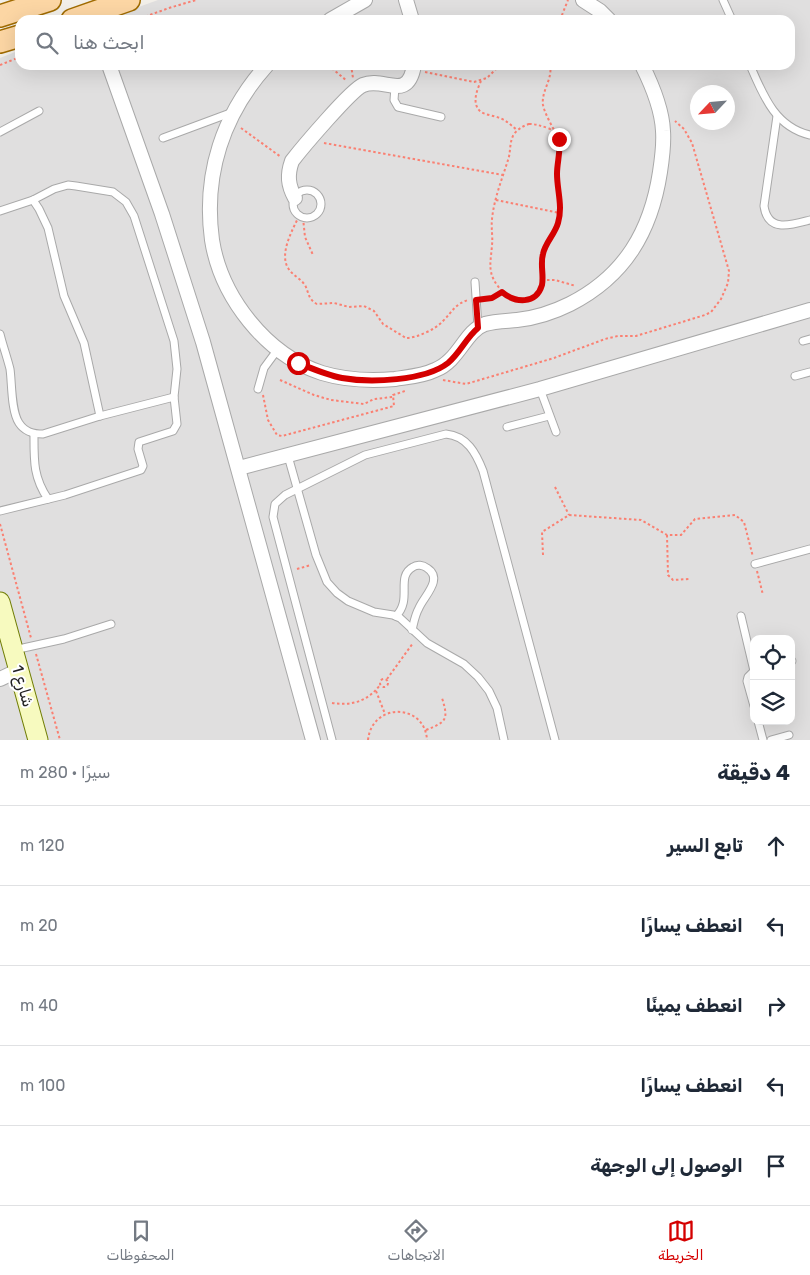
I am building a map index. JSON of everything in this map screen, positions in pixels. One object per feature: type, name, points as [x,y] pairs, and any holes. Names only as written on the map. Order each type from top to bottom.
[{"type":"main road","points":[[0,16],[50,0]]},
{"type":"main road","points":[[98,15],[129,0]]},
{"type":"main road","points":[[0,42],[15,38]]},
{"type":"street","points":[[339,15],[365,0]]},
{"type":"street","points":[[406,0],[410,15]]},
{"type":"street","points":[[583,0],[603,10]]},
{"type":"street","points":[[111,70],[183,278],[239,468],[313,740]]},
{"type":"street","points":[[263,70],[249,86],[232,116],[219,145],[213,169],[209,194],[210,219],[213,244],[220,268],[230,292],[243,313],[259,332],[298,363],[320,372],[344,378],[386,380],[436,370],[448,363],[478,328],[489,323],[538,316],[571,303],[608,278],[626,259],[641,236],[652,212],[662,158],[663,130],[659,108],[645,70]]},
{"type":"street","points":[[295,198],[288,180],[291,165],[298,154],[354,90],[370,83],[400,86],[410,79],[413,70]]},
{"type":"street","points":[[239,468],[540,389],[810,310]]},
{"type":"street","name":"شارع 1","points":[[0,602],[38,740]]},
{"type":"street","points":[[0,679],[19,670]]},
{"type":"lane","points":[[723,0],[730,15]]},
{"type":"lane","points":[[752,70],[766,102],[777,116],[791,127],[810,135]]},
{"type":"lane","points":[[395,87],[394,100],[398,106],[441,117]]},
{"type":"lane","points":[[0,132],[39,111]]},
{"type":"lane","points":[[163,138],[232,116]]},
{"type":"lane","points":[[777,116],[764,206],[765,212],[772,222],[778,225],[785,226],[810,220]]},
{"type":"lane","points":[[0,211],[33,200],[54,189],[68,185],[113,192],[126,202],[134,216],[174,341],[178,369],[174,397],[176,428],[173,431],[139,442],[138,447],[143,465],[142,469],[48,499],[0,511]]},
{"type":"lane","points":[[309,191],[316,194],[320,201],[320,209],[315,216],[301,217],[294,210],[295,198],[300,192],[309,191]]},
{"type":"lane","points":[[33,200],[48,228],[64,296],[86,349],[100,416]]},
{"type":"lane","points":[[475,282],[478,328]]},
{"type":"lane","points":[[0,334],[9,367],[16,416],[26,430],[34,434],[43,434],[100,416],[174,397]]},
{"type":"lane","points":[[258,389],[264,368],[278,349]]},
{"type":"lane","points":[[795,376],[810,372]]},
{"type":"lane","points":[[540,389],[556,432]]},
{"type":"lane","points":[[507,426],[549,416]]},
{"type":"lane","points":[[34,434],[37,478],[48,499]]},
{"type":"lane","points":[[332,740],[287,572],[273,517],[273,510],[280,499],[297,488],[358,458],[446,434],[462,438],[468,444],[474,452],[482,471],[554,740]]},
{"type":"lane","points":[[288,456],[318,563],[327,582],[348,602],[374,612],[396,616],[437,650],[464,664],[478,677],[489,692],[497,708],[504,740]]},
{"type":"lane","points":[[755,564],[810,550]]},
{"type":"lane","points":[[396,616],[405,603],[404,584],[408,572],[412,567],[418,565],[430,569],[434,581],[416,614],[415,633]]},
{"type":"lane","points":[[741,616],[754,671],[747,681],[750,692]]},
{"type":"lane","points":[[13,650],[64,639],[111,624]]},
{"type":"lane","points":[[759,725],[763,740]]},
{"type":"lane","points":[[771,740],[789,735]]},
{"type":"path","points":[[150,15],[196,0]]},
{"type":"path","points":[[562,15],[568,0]]},
{"type":"path","points":[[0,65],[15,59]]},
{"type":"path","points":[[334,70],[347,81]]},
{"type":"path","points":[[424,70],[433,74],[474,82],[486,78],[495,70]]},
{"type":"path","points":[[550,70],[551,76],[543,99],[543,105],[556,134],[560,145],[557,173],[560,213],[555,230],[543,251],[542,286],[537,294],[519,301],[509,298],[502,292],[490,274],[489,266],[493,240],[492,218],[508,161],[510,143],[517,130],[529,124],[536,124],[556,134]]},
{"type":"path","points":[[480,81],[475,98],[476,106],[481,112],[499,118],[517,130]]},
{"type":"path","points":[[232,116],[251,134],[291,165]]},
{"type":"path","points":[[309,141],[503,175]]},
{"type":"path","points":[[496,200],[560,213]]},
{"type":"path","points":[[301,217],[290,237],[286,261],[289,270],[305,285],[309,297],[317,304],[334,303],[349,307],[364,306],[374,311],[383,324],[406,338],[415,336],[440,324],[454,307],[461,303],[492,298],[502,292]]},
{"type":"path","points":[[301,217],[305,237],[313,255]]},
{"type":"path","points":[[542,280],[555,280],[590,291]]},
{"type":"path","points":[[280,380],[314,396],[339,401],[364,404],[374,399],[393,397]]},
{"type":"path","points":[[556,487],[569,515]]},
{"type":"path","points":[[543,555],[542,532],[569,515],[641,520],[667,535],[681,535],[695,519],[736,515],[744,522],[763,595]]},
{"type":"path","points":[[0,524],[60,740]]},
{"type":"path","points":[[667,535],[668,575],[673,580],[689,579]]},
{"type":"path","points":[[287,572],[318,563]]},
{"type":"path","points":[[380,685],[387,686],[387,679],[415,633]]},
{"type":"path","points":[[321,698],[332,703],[344,705],[355,703],[366,699],[376,691],[382,679],[387,679]]},
{"type":"path","points":[[376,691],[385,714]]},
{"type":"path","points":[[425,730],[442,724],[445,720],[442,698]]},
{"type":"path","points":[[368,740],[371,728],[375,723],[385,714],[399,711],[405,712],[417,719],[425,730],[427,740]]},
{"type":"shaded area","points":[[158,0],[810,0],[810,740],[0,740],[0,58],[15,52],[15,70],[795,70],[795,15],[117,15]]},
{"type":"route","points":[[298,363],[320,372],[344,378],[368,380],[404,378],[436,370],[448,363],[478,328],[476,300],[486,300],[502,292],[509,298],[519,301],[537,294],[542,286],[543,251],[555,230],[560,213],[560,195],[557,180],[559,139]]}]
